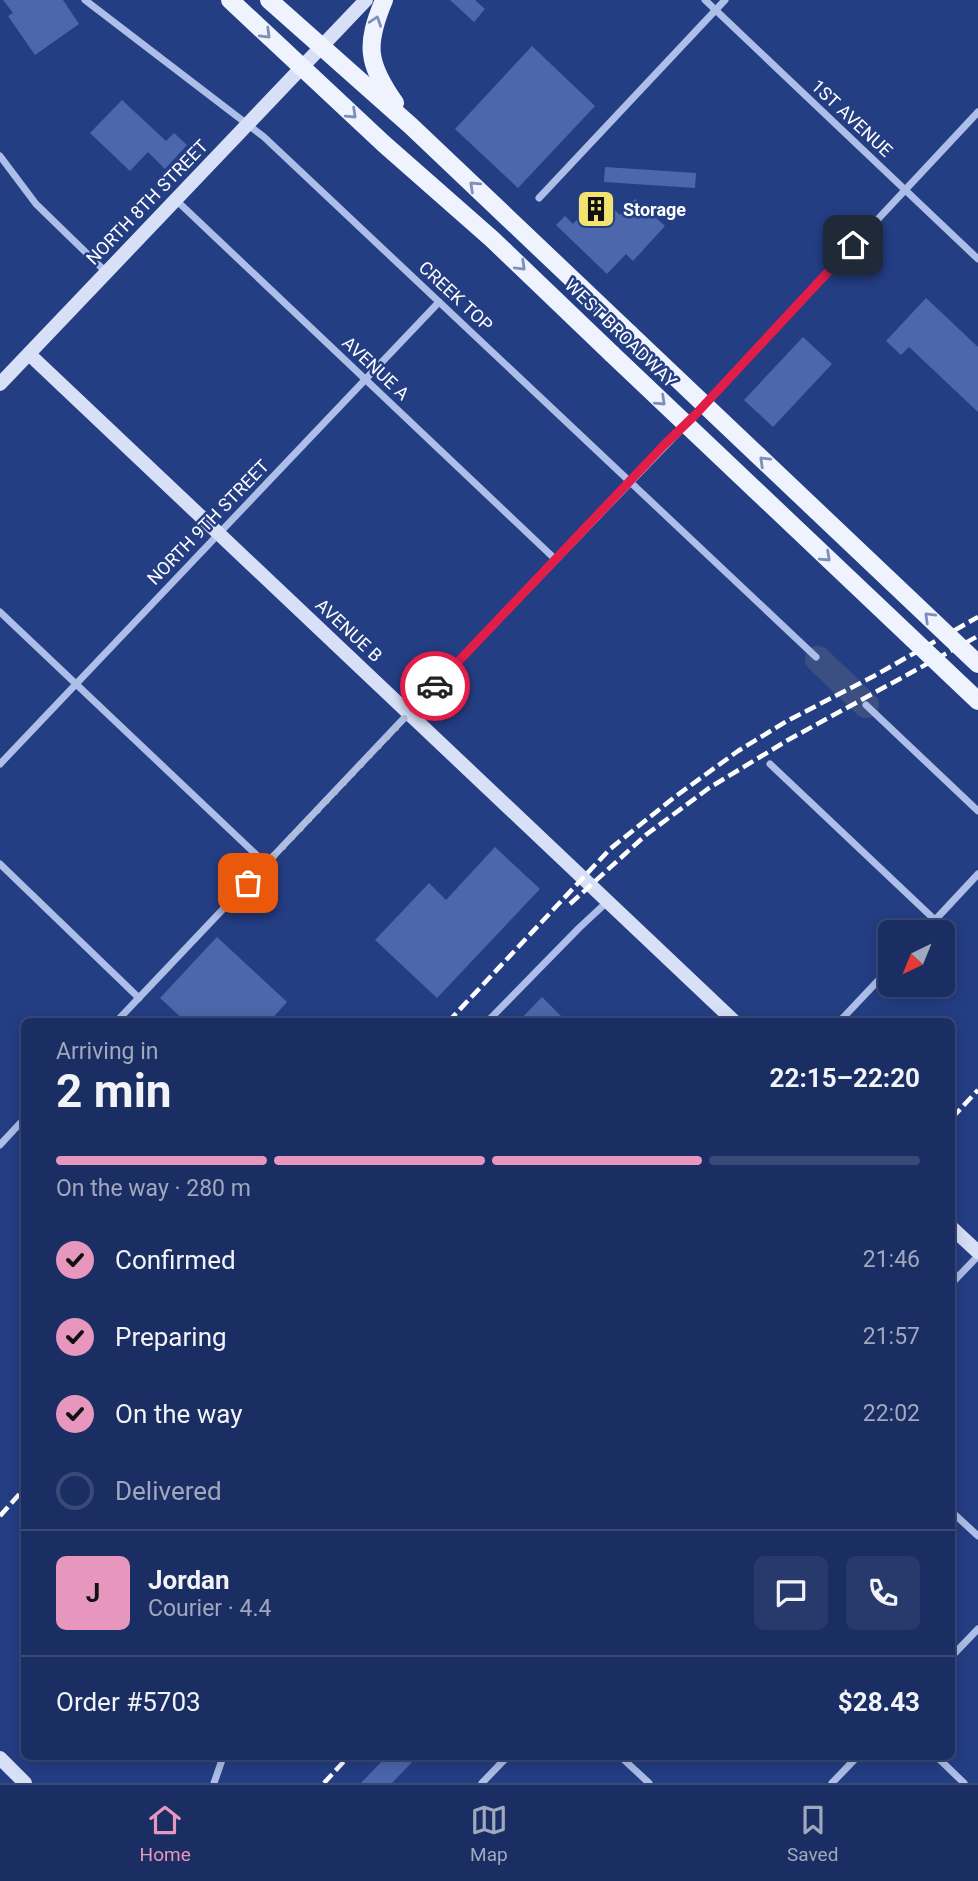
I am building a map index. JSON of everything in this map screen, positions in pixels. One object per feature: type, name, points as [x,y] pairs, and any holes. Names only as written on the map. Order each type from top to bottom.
[{"type":"main road","name":"WEST BROADWAY","points":[[230,0],[384,144],[492,239],[978,701]]},
{"type":"main road","points":[[384,0],[374,26],[371,53],[374,69],[411,126]]},
{"type":"main road","name":"WEST BROADWAY","points":[[274,3],[411,126],[978,664]]},
{"type":"street","name":"CREEK TOP","points":[[85,0],[264,137],[816,657]]},
{"type":"street","name":"NORTH 8TH STREET","points":[[0,384],[366,0]]},
{"type":"street","name":"1ST AVENUE","points":[[705,0],[978,258]]},
{"type":"street","points":[[539,198],[725,0]]},
{"type":"street","points":[[120,1018],[695,415],[978,112]]},
{"type":"street","points":[[0,156],[36,204],[106,272]]},
{"type":"street","name":"AVENUE A","points":[[176,200],[555,559]]},
{"type":"street","name":"NORTH 9TH STREET","points":[[0,764],[439,302]]},
{"type":"street","name":"AVENUE B","points":[[29,354],[731,1018]]},
{"type":"street","points":[[0,612],[266,864]]},
{"type":"street","points":[[866,705],[978,811]]},
{"type":"street","points":[[770,765],[935,920],[978,874]]},
{"type":"street","points":[[0,864],[139,998]]},
{"type":"street","points":[[491,1018],[608,902]]},
{"type":"street","points":[[843,1018],[878,981]]},
{"type":"street","points":[[0,1145],[21,1122]]},
{"type":"street","points":[[955,1231],[978,1254],[955,1280]]},
{"type":"street","points":[[955,1515],[978,1536]]},
{"type":"street","points":[[955,1653],[978,1629]]},
{"type":"street","points":[[0,1758],[25,1783]]},
{"type":"street","points":[[214,1783],[222,1760]]},
{"type":"street","points":[[482,1783],[504,1760]]},
{"type":"street","points":[[624,1760],[649,1783]]},
{"type":"street","points":[[832,1783],[854,1760]]},
{"type":"street","points":[[940,1760],[964,1783]]},
{"type":"building","points":[[3,0],[63,0],[79,24],[35,55],[8,16],[13,13]]},
{"type":"building","points":[[450,0],[475,0],[485,9],[474,22]]},
{"type":"building","points":[[532,46],[595,106],[518,188],[455,129]]},
{"type":"building","points":[[122,100],[166,141],[174,133],[187,145],[165,169],[148,152],[130,171],[90,133]]},
{"type":"building","points":[[605,167],[696,173],[695,188],[604,182]]},
{"type":"building","points":[[599,195],[620,215],[635,199],[665,226],[633,261],[626,254],[607,274],[556,225],[565,216],[573,224]]},
{"type":"building","points":[[926,298],[978,347],[978,412],[909,347],[901,355],[886,341]]},
{"type":"building","points":[[803,337],[832,364],[773,427],[744,400]]},
{"type":"building","points":[[495,847],[540,889],[437,998],[375,940],[429,883],[446,900]]},
{"type":"building","points":[[217,937],[287,1002],[273,1018],[182,1018],[160,998]]},
{"type":"building","points":[[542,997],[563,1018],[522,1018]]},
{"type":"building","points":[[383,1760],[414,1760],[392,1783],[361,1783]]},
{"type":"waterway","points":[[818,659],[866,705]]},
{"type":"railway","points":[[452,1018],[610,849],[676,796],[738,751],[787,721],[978,617]]},
{"type":"railway","points":[[570,904],[647,834],[709,788],[788,740],[978,636]]},
{"type":"railway","points":[[955,1115],[978,1090]]},
{"type":"railway","points":[[0,1516],[21,1492]]},
{"type":"railway","points":[[324,1783],[345,1760]]},
{"type":"way so far","points":[[248,883],[435,686]]},
{"type":"place","name":"Storage","points":[[596,209]]},
{"type":"route","points":[[435,686],[695,415],[853,245]]}]
